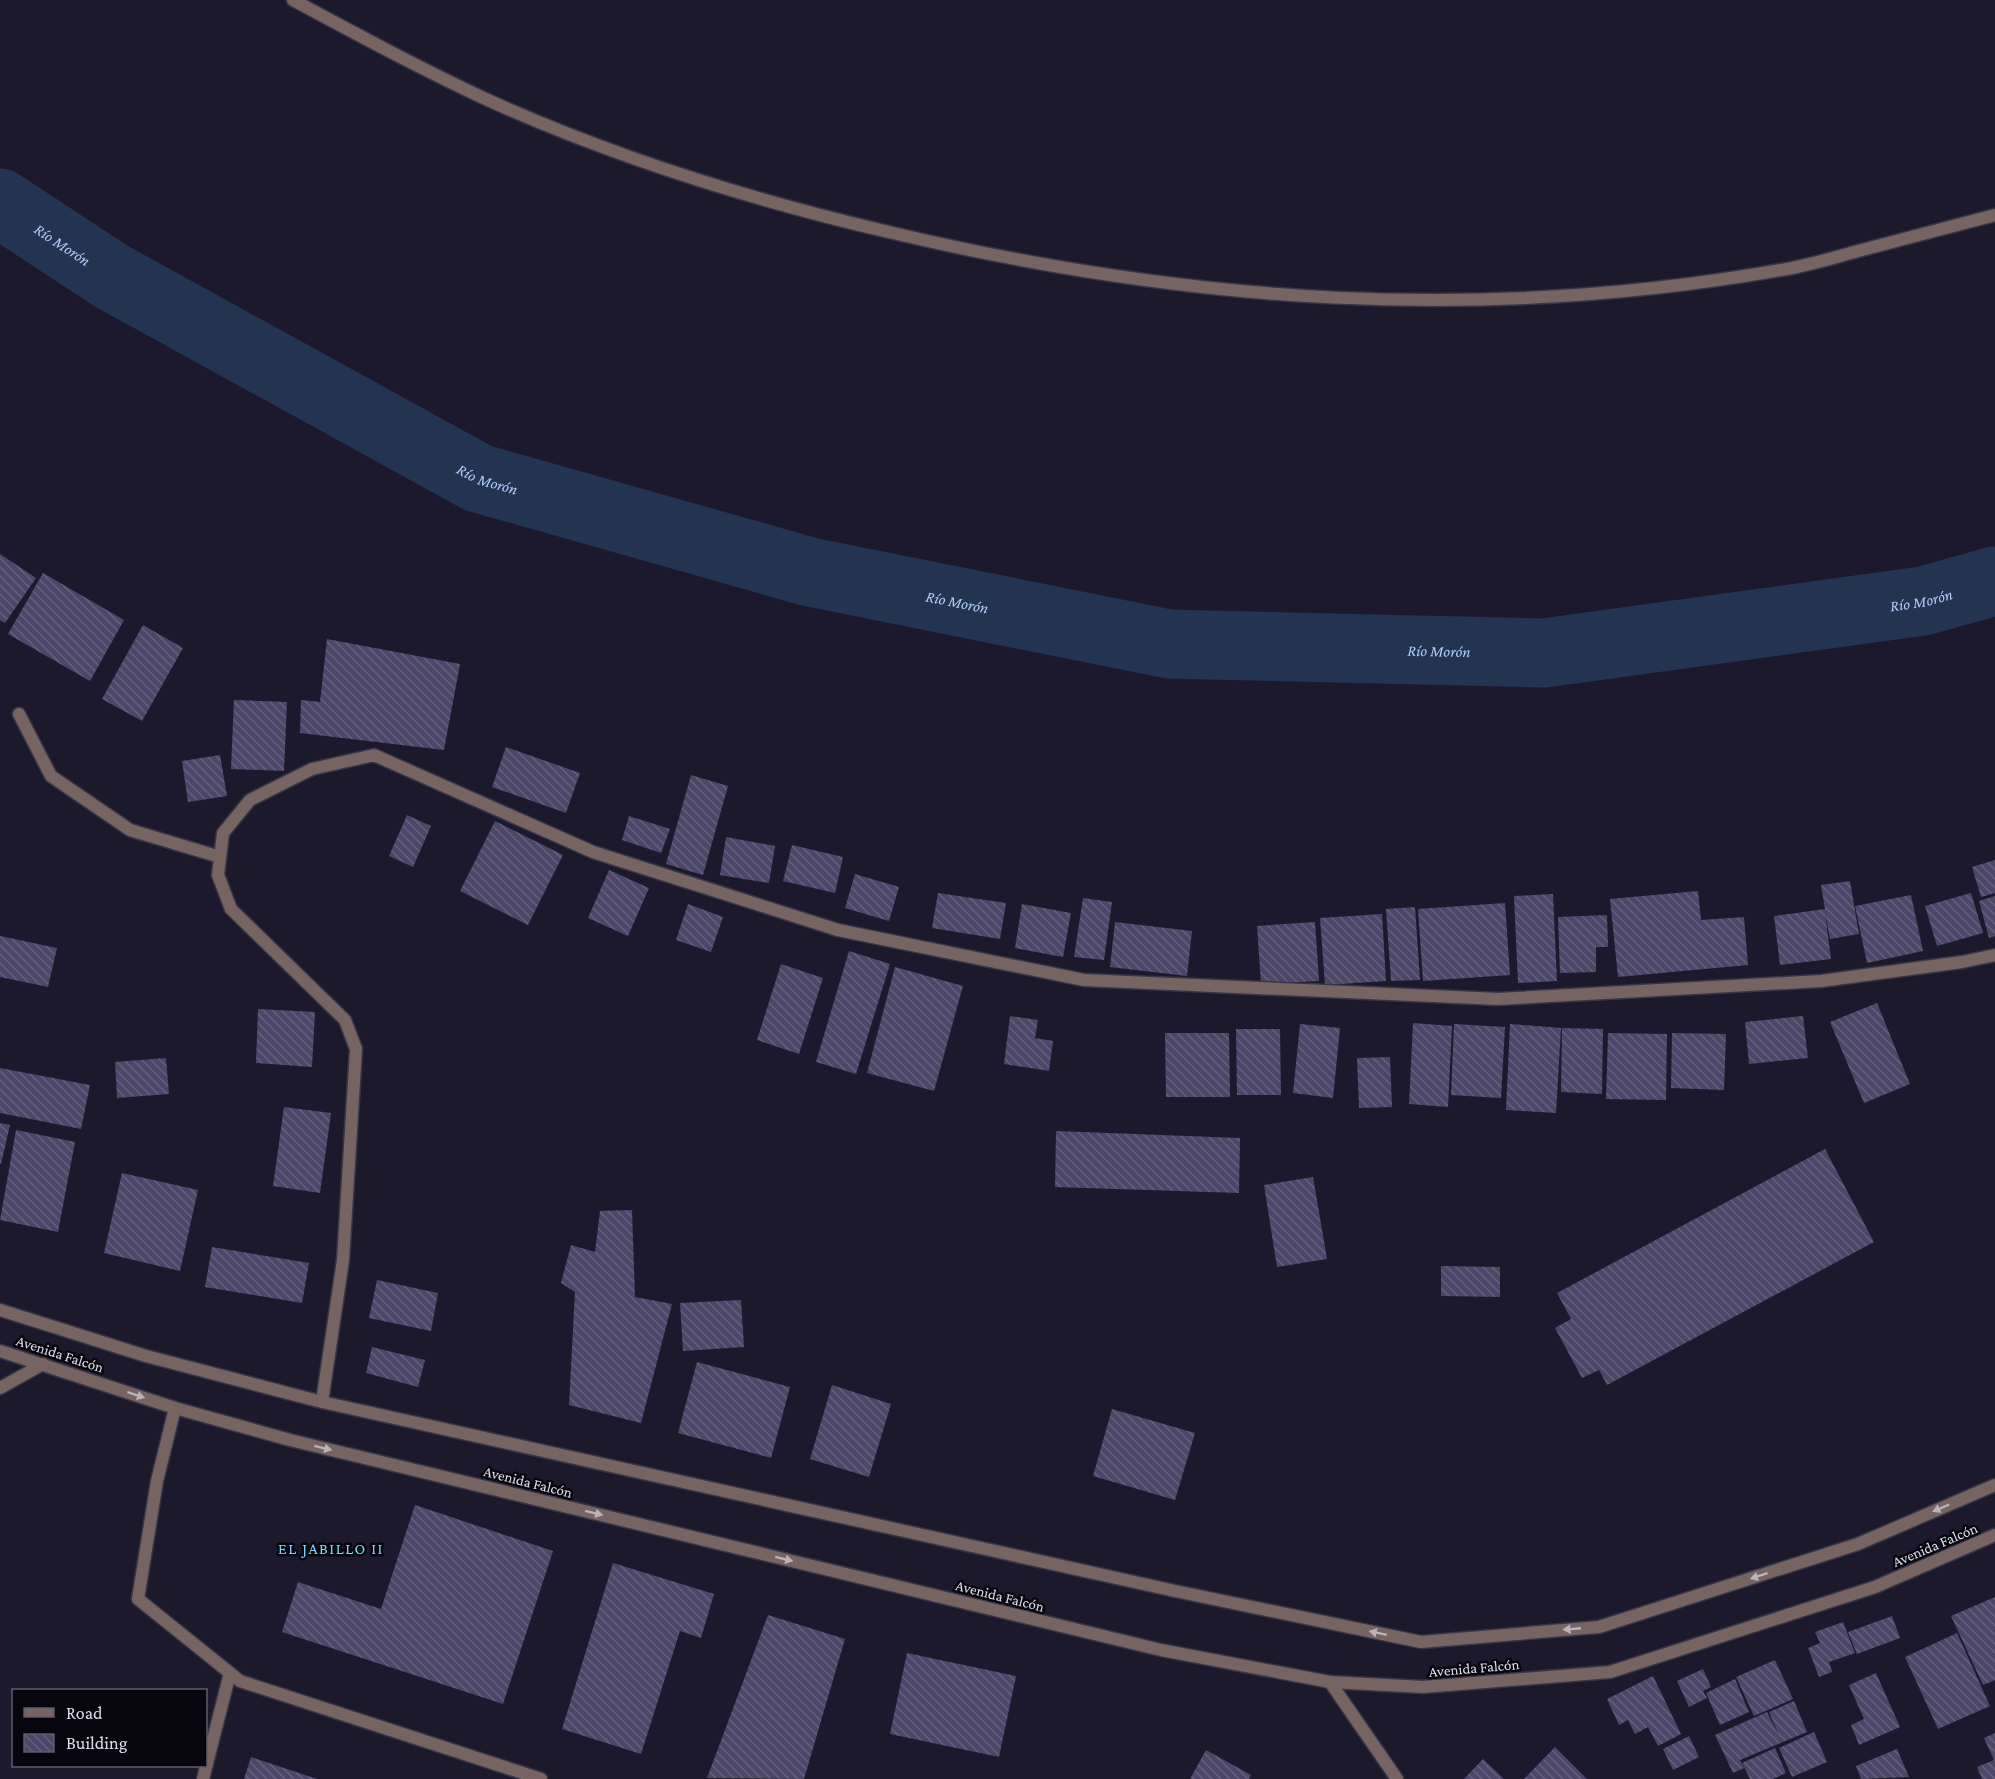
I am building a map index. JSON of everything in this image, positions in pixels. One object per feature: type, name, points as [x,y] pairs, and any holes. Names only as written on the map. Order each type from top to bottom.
[{"type":"street","points":[[293,0],[390,53],[493,102],[596,144],[702,182],[810,214],[1018,261],[1218,291],[1319,298],[1420,301],[1604,294],[1786,270],[1995,215]]},
{"type":"street","points":[[19,714],[51,776],[130,830],[220,857]]},
{"type":"street","points":[[322,1402],[343,1260],[356,1049],[345,1020],[231,909],[218,874],[223,833],[250,800],[312,769],[374,755],[593,852],[837,930],[1084,980],[1498,999],[1821,981],[1962,962],[1995,954]]},
{"type":"street","name":"Avenida Falcón","points":[[0,1310],[146,1356],[322,1402],[1174,1592],[1421,1642],[1599,1627],[1858,1544],[1995,1485]]},
{"type":"street","name":"Avenida Falcón","points":[[0,1351],[175,1408],[302,1443],[1161,1650],[1330,1682],[1423,1687],[1610,1672],[1875,1587],[1995,1535]]},
{"type":"street","points":[[0,1388],[43,1364]]},
{"type":"street","points":[[175,1408],[157,1481],[138,1599],[240,1681],[541,1779]]},
{"type":"street","points":[[207,1763],[230,1673]]},
{"type":"street","points":[[1330,1682],[1397,1779]]},
{"type":"building","points":[[0,554],[36,578],[5,623],[0,620]]},
{"type":"building","points":[[43,573],[124,620],[90,681],[8,634]]},
{"type":"building","points":[[143,625],[183,648],[142,721],[102,699]]},
{"type":"building","points":[[327,639],[460,664],[444,750],[300,733],[301,700],[320,702]]},
{"type":"building","points":[[234,700],[287,702],[284,771],[231,769]]},
{"type":"building","points":[[506,747],[580,773],[566,813],[492,787]]},
{"type":"building","points":[[220,755],[227,796],[188,802],[182,761]]},
{"type":"building","points":[[691,775],[728,786],[703,875],[666,864]]},
{"type":"building","points":[[407,815],[431,826],[413,867],[389,856]]},
{"type":"building","points":[[629,816],[670,829],[661,853],[622,840]]},
{"type":"building","points":[[495,821],[563,855],[528,925],[460,891]]},
{"type":"building","points":[[726,837],[775,846],[769,883],[720,875]]},
{"type":"building","points":[[792,845],[843,857],[835,893],[783,881]]},
{"type":"building","points":[[1995,860],[1995,893],[1981,897],[1972,867]]},
{"type":"building","points":[[609,870],[649,888],[628,936],[588,918]]},
{"type":"building","points":[[855,874],[899,887],[889,921],[845,908]]},
{"type":"building","points":[[1850,881],[1859,934],[1830,939],[1825,913],[1831,959],[1780,965],[1774,916],[1825,909],[1821,885]]},
{"type":"building","points":[[1698,891],[1701,920],[1744,917],[1748,965],[1618,977],[1610,899]]},
{"type":"building","points":[[938,893],[1006,903],[1000,939],[932,928]]},
{"type":"building","points":[[1971,893],[1983,933],[1937,946],[1925,906]]},
{"type":"building","points":[[1553,894],[1557,981],[1518,983],[1514,896]]},
{"type":"building","points":[[1911,895],[1923,951],[1867,963],[1855,906]]},
{"type":"building","points":[[1995,896],[1995,936],[1989,938],[1979,901]]},
{"type":"building","points":[[1083,898],[1112,902],[1104,960],[1074,957]]},
{"type":"building","points":[[1505,903],[1510,975],[1423,981],[1418,909]]},
{"type":"building","points":[[688,904],[723,917],[711,952],[676,940]]},
{"type":"building","points":[[1022,904],[1071,913],[1063,957],[1015,948]]},
{"type":"building","points":[[1415,907],[1420,980],[1391,981],[1386,909]]},
{"type":"building","points":[[1382,914],[1386,981],[1325,985],[1320,918]]},
{"type":"building","points":[[1607,915],[1608,947],[1596,947],[1596,972],[1560,973],[1558,917]]},
{"type":"building","points":[[1115,922],[1192,931],[1187,976],[1110,967]]},
{"type":"building","points":[[1315,922],[1319,981],[1261,984],[1257,926]]},
{"type":"building","points":[[0,936],[57,948],[48,987],[0,977]]},
{"type":"building","points":[[849,951],[890,964],[856,1074],[816,1062]]},
{"type":"building","points":[[781,964],[823,978],[799,1054],[757,1040]]},
{"type":"building","points":[[895,967],[963,986],[934,1091],[867,1073]]},
{"type":"building","points":[[1877,1003],[1910,1084],[1864,1103],[1830,1022]]},
{"type":"building","points":[[258,1009],[315,1012],[312,1067],[256,1063]]},
{"type":"building","points":[[1010,1016],[1038,1020],[1035,1038],[1053,1041],[1049,1071],[1004,1064]]},
{"type":"building","points":[[1803,1016],[1808,1058],[1749,1064],[1745,1022]]},
{"type":"building","points":[[1413,1023],[1452,1026],[1448,1107],[1409,1104]]},
{"type":"building","points":[[1300,1024],[1340,1028],[1333,1098],[1293,1093]]},
{"type":"building","points":[[1454,1024],[1505,1027],[1501,1098],[1451,1095]]},
{"type":"building","points":[[1510,1024],[1561,1028],[1556,1113],[1506,1110]]},
{"type":"building","points":[[1562,1028],[1603,1029],[1602,1094],[1561,1092]]},
{"type":"building","points":[[1236,1029],[1280,1029],[1281,1095],[1237,1095]]},
{"type":"building","points":[[1165,1033],[1229,1033],[1230,1097],[1166,1097]]},
{"type":"building","points":[[1608,1033],[1667,1034],[1666,1100],[1606,1099]]},
{"type":"building","points":[[1672,1033],[1726,1034],[1724,1090],[1671,1088]]},
{"type":"building","points":[[1390,1057],[1392,1107],[1359,1108],[1357,1058]]},
{"type":"building","points":[[166,1058],[169,1094],[117,1098],[115,1062]]},
{"type":"building","points":[[0,1068],[90,1085],[81,1129],[0,1113]]},
{"type":"building","points":[[284,1107],[331,1113],[320,1193],[273,1186]]},
{"type":"building","points":[[0,1123],[10,1125],[1,1164],[0,1164]]},
{"type":"building","points":[[16,1130],[75,1142],[58,1232],[0,1220]]},
{"type":"building","points":[[1056,1131],[1240,1138],[1239,1193],[1055,1187]]},
{"type":"building","points":[[1825,1149],[1874,1242],[1607,1385],[1599,1370],[1582,1378],[1555,1328],[1571,1319],[1557,1293]]},
{"type":"building","points":[[122,1173],[198,1190],[180,1271],[104,1253]]},
{"type":"building","points":[[1313,1177],[1327,1259],[1277,1267],[1264,1185]]},
{"type":"building","points":[[632,1210],[635,1297],[672,1304],[641,1423],[569,1405],[575,1292],[561,1283],[571,1245],[595,1252],[600,1211]]},
{"type":"building","points":[[212,1247],[309,1263],[302,1303],[205,1287]]},
{"type":"building","points":[[1441,1266],[1500,1267],[1500,1297],[1441,1296]]},
{"type":"building","points":[[377,1280],[438,1293],[431,1331],[369,1318]]},
{"type":"building","points":[[741,1300],[744,1347],[683,1351],[680,1303]]},
{"type":"building","points":[[372,1347],[425,1360],[418,1387],[366,1373]]},
{"type":"building","points":[[697,1362],[790,1387],[771,1458],[678,1433]]},
{"type":"building","points":[[832,1385],[891,1404],[869,1477],[810,1459]]},
{"type":"building","points":[[1112,1409],[1195,1433],[1175,1500],[1093,1476]]},
{"type":"building","points":[[415,1505],[553,1551],[503,1704],[282,1632],[298,1582],[381,1609]]},
{"type":"building","points":[[613,1563],[714,1594],[701,1638],[680,1631],[641,1754],[562,1729]]},
{"type":"building","points":[[1995,1597],[1995,1680],[1983,1685],[1951,1616]]},
{"type":"building","points":[[768,1615],[845,1639],[804,1779],[707,1778]]},
{"type":"building","points":[[1892,1616],[1900,1638],[1857,1654],[1848,1632]]},
{"type":"building","points":[[1843,1622],[1855,1653],[1829,1662],[1832,1672],[1819,1677],[1808,1648],[1820,1643],[1815,1632]]},
{"type":"building","points":[[1957,1633],[1990,1706],[1938,1729],[1905,1657]]},
{"type":"building","points":[[907,1653],[1016,1676],[999,1757],[890,1734]]},
{"type":"building","points":[[1775,1660],[1793,1699],[1754,1716],[1736,1677]]},
{"type":"building","points":[[1703,1669],[1711,1687],[1703,1691],[1707,1698],[1689,1707],[1677,1681]]},
{"type":"building","points":[[1876,1673],[1900,1727],[1859,1745],[1851,1725],[1864,1719],[1849,1685]]},
{"type":"building","points":[[1653,1676],[1681,1734],[1658,1746],[1648,1727],[1635,1734],[1628,1720],[1619,1725],[1607,1699]]},
{"type":"building","points":[[1735,1679],[1749,1712],[1720,1725],[1706,1693]]},
{"type":"building","points":[[1794,1701],[1807,1732],[1740,1760],[1744,1768],[1733,1773],[1715,1735],[1767,1712],[1779,1736],[1769,1712]]},
{"type":"building","points":[[1814,1732],[1827,1762],[1792,1777],[1779,1748]]},
{"type":"building","points":[[1995,1733],[1995,1779],[1982,1779],[1977,1767],[1994,1760],[1984,1738]]},
{"type":"building","points":[[1689,1736],[1699,1757],[1673,1770],[1663,1749]]},
{"type":"building","points":[[1555,1747],[1587,1779],[1524,1779]]},
{"type":"building","points":[[1775,1748],[1786,1773],[1773,1779],[1750,1779],[1742,1763]]},
{"type":"building","points":[[1897,1749],[1909,1777],[1861,1779],[1856,1766]]},
{"type":"building","points":[[1206,1750],[1251,1775],[1249,1779],[1190,1779]]},
{"type":"building","points":[[251,1757],[317,1779],[244,1779]]},
{"type":"building","points":[[1483,1759],[1504,1779],[1464,1779]]},
{"type":"waterway","name":"Río Morón","points":[[0,203],[111,276],[478,478],[810,572],[1169,644],[1544,653],[1923,601],[1995,581]]},
{"type":"district","name":"EL JABILLO II","points":[[331,1548]]}]
